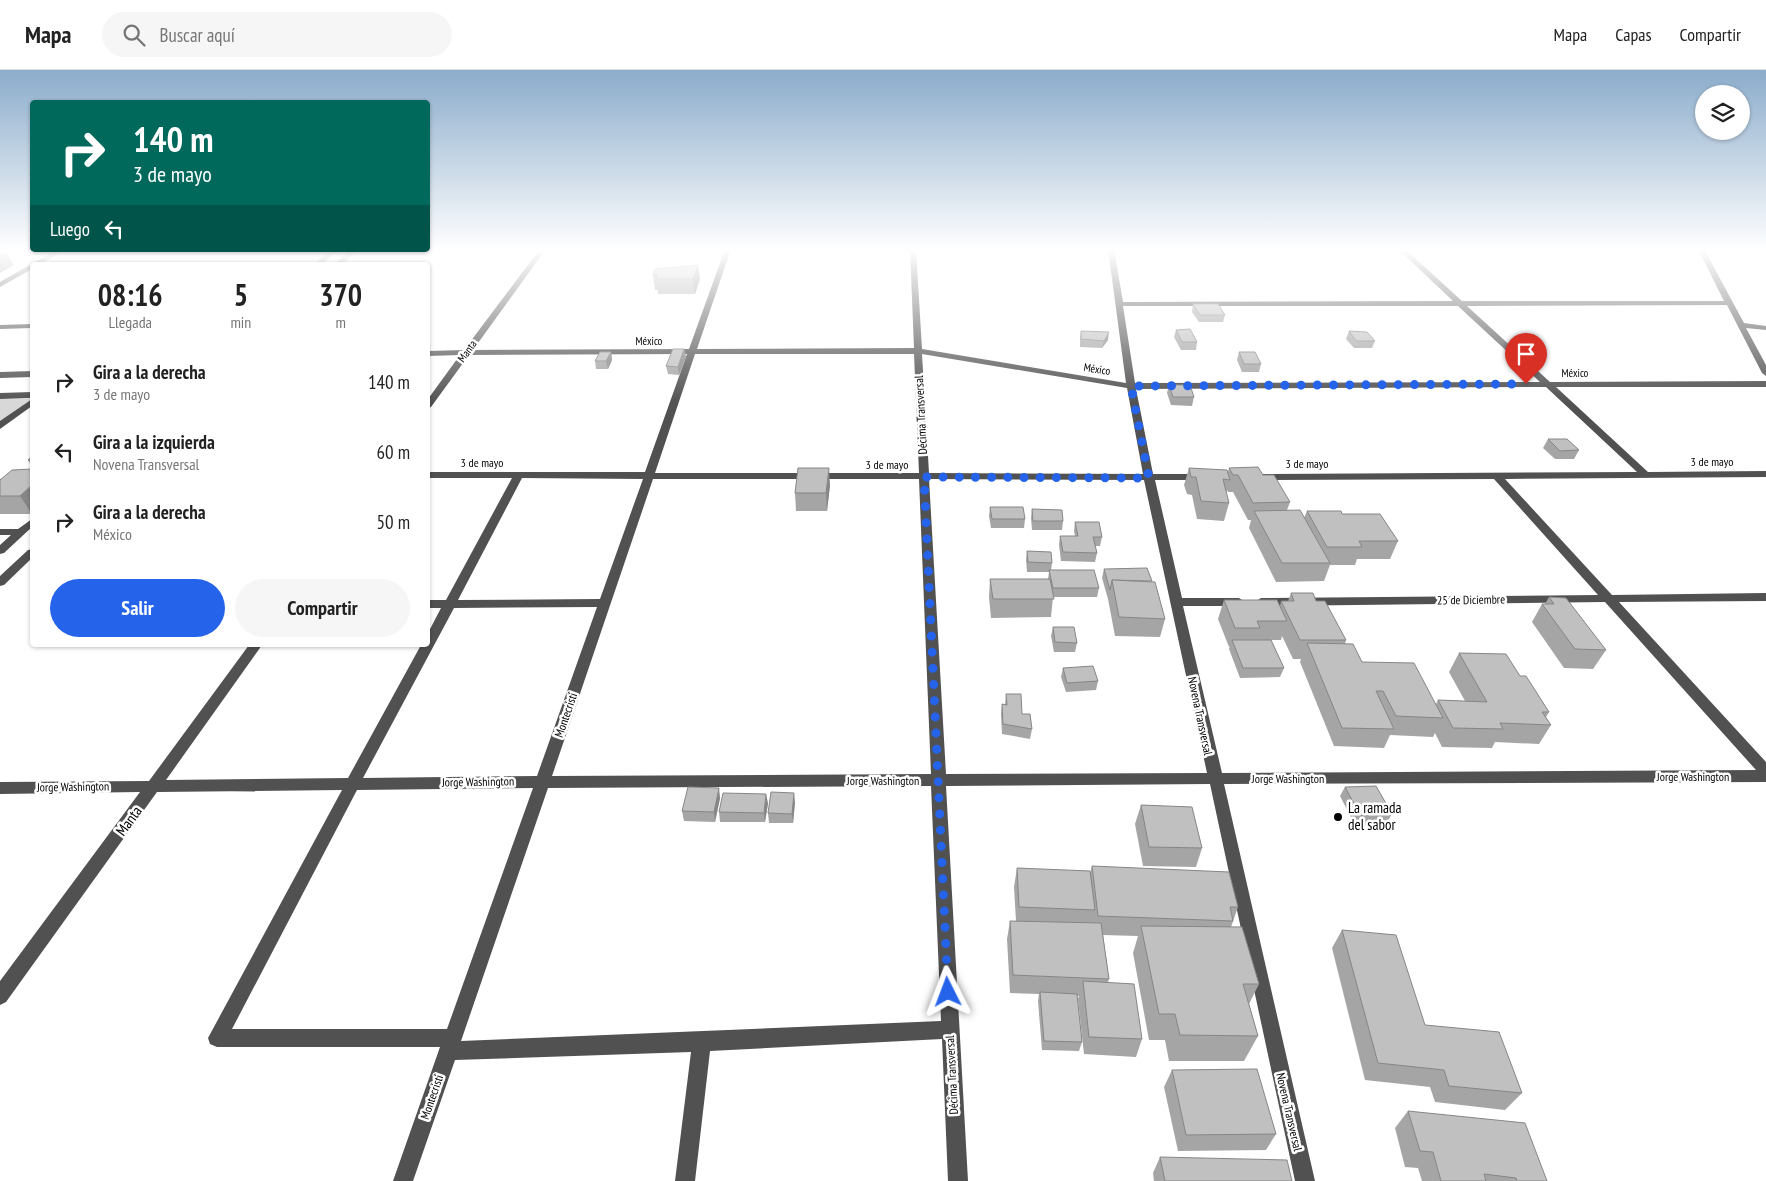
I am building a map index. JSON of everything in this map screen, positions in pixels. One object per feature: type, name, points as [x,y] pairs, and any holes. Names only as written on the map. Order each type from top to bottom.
[{"type":"street","name":"Manta","points":[[430,402],[505,301]]},
{"type":"street","name":"Montecristi","points":[[403,1181],[710,301]]},
{"type":"street","name":"Décima Transversal","points":[[916,301],[958,1181]]},
{"type":"street","name":"Novena Transversal","points":[[1119,301],[1131,386],[1175,602],[1305,1181]]},
{"type":"street","points":[[1457,301],[1645,474]]},
{"type":"street","points":[[1119,304],[1729,303],[1766,373]]},
{"type":"street","points":[[1742,325],[1766,328]]},
{"type":"street","points":[[0,326],[30,326]]},
{"type":"street","name":"México","points":[[430,353],[918,352],[1131,386],[1766,384]]},
{"type":"street","points":[[0,375],[30,374]]},
{"type":"street","points":[[0,396],[30,395]]},
{"type":"street","points":[[0,426],[30,404]]},
{"type":"street","name":"3 de mayo","points":[[1248,477],[1766,474]]},
{"type":"street","name":"3 de mayo","points":[[430,475],[1219,477]]},
{"type":"street","points":[[1496,475],[1766,772]]},
{"type":"street","points":[[430,639],[518,476]]},
{"type":"street","points":[[0,551],[30,524]]},
{"type":"street","points":[[0,532],[22,532]]},
{"type":"street","points":[[0,582],[30,554]]},
{"type":"street","name":"25 de Diciembre","points":[[1175,602],[1766,597]]},
{"type":"street","points":[[430,604],[604,603]]},
{"type":"street","name":"Manta","points":[[0,996],[255,647]]},
{"type":"street","points":[[425,647],[217,1038],[451,1045],[702,1042],[950,1030]]},
{"type":"street","name":"Jorge Washington","points":[[0,788],[542,782],[1766,776]]},
{"type":"street","points":[[685,1181],[702,1042]]},
{"type":"shaded area","points":[[0,399],[30,399],[30,400],[0,422]]},
{"type":"building","points":[[1193,304],[1218,304],[1225,315],[1200,315]]},
{"type":"building","points":[[1190,329],[1197,342],[1182,342],[1176,330]]},
{"type":"building","points":[[1081,331],[1109,332],[1104,341],[1081,339]]},
{"type":"building","points":[[1349,331],[1367,332],[1375,341],[1356,341]]},
{"type":"building","points":[[673,349],[684,349],[678,367],[666,366]]},
{"type":"building","points":[[600,352],[611,352],[606,361],[595,361]]},
{"type":"building","points":[[1239,352],[1255,352],[1261,364],[1244,364]]},
{"type":"building","points":[[1169,385],[1190,385],[1194,397],[1173,397]]},
{"type":"building","points":[[1548,439],[1567,439],[1579,450],[1560,451]]},
{"type":"building","points":[[1258,467],[1263,475],[1274,475],[1290,502],[1253,503],[1238,475],[1233,475],[1229,468]]},
{"type":"building","points":[[798,468],[829,468],[826,493],[795,493]]},
{"type":"building","points":[[1189,468],[1227,470],[1230,480],[1223,479],[1229,503],[1201,501],[1196,477],[1191,477]]},
{"type":"building","points":[[30,469],[30,487],[20,496],[0,496],[0,480],[12,470]]},
{"type":"building","points":[[990,507],[1023,507],[1025,519],[992,519]]},
{"type":"building","points":[[1032,509],[1062,510],[1063,521],[1033,521]]},
{"type":"building","points":[[1300,510],[1330,563],[1282,563],[1254,511]]},
{"type":"building","points":[[1307,511],[1341,511],[1342,514],[1380,514],[1398,541],[1359,541],[1362,547],[1327,547]]},
{"type":"building","points":[[1075,522],[1099,522],[1102,537],[1093,537],[1097,553],[1063,552],[1060,536],[1078,536]]},
{"type":"building","points":[[1027,551],[1051,552],[1052,563],[1028,562]]},
{"type":"building","points":[[1147,568],[1152,581],[1112,580],[1110,590],[1104,569]]},
{"type":"building","points":[[1049,570],[1094,570],[1099,588],[1053,588]]},
{"type":"building","points":[[990,579],[1050,579],[1054,599],[993,599]]},
{"type":"building","points":[[1112,580],[1155,582],[1165,619],[1119,617]]},
{"type":"building","points":[[1291,593],[1313,593],[1316,601],[1325,601],[1346,640],[1300,640],[1281,601],[1294,601]]},
{"type":"building","points":[[1549,597],[1566,598],[1606,650],[1575,649],[1542,604],[1554,604]]},
{"type":"building","points":[[1224,600],[1277,600],[1287,621],[1257,621],[1260,628],[1235,628]]},
{"type":"building","points":[[1053,627],[1074,627],[1077,643],[1055,642]]},
{"type":"building","points":[[1232,640],[1271,640],[1284,668],[1243,668]]},
{"type":"building","points":[[1307,643],[1353,644],[1362,662],[1414,663],[1443,718],[1396,716],[1383,691],[1376,691],[1394,729],[1342,728]]},
{"type":"building","points":[[1459,653],[1506,654],[1520,676],[1526,676],[1549,712],[1542,712],[1551,725],[1500,723],[1503,729],[1453,728],[1438,700],[1487,702]]},
{"type":"building","points":[[1093,666],[1098,681],[1067,683],[1063,668]]},
{"type":"building","points":[[1006,694],[1021,694],[1022,714],[1030,714],[1032,729],[1003,724],[1002,704],[1007,705]]},
{"type":"building","points":[[1376,786],[1392,814],[1360,815],[1345,787]]},
{"type":"building","points":[[688,787],[719,788],[714,812],[682,811]]},
{"type":"building","points":[[771,792],[794,793],[792,814],[768,813]]},
{"type":"building","points":[[723,793],[766,794],[764,813],[719,812]]},
{"type":"building","points":[[1141,805],[1192,807],[1202,848],[1149,847]]},
{"type":"building","points":[[1092,866],[1229,872],[1238,907],[1230,907],[1233,921],[1098,916]]},
{"type":"building","points":[[1017,868],[1090,871],[1095,910],[1019,907]]},
{"type":"building","points":[[1010,921],[1101,923],[1109,979],[1013,975]]},
{"type":"building","points":[[1141,926],[1242,927],[1259,984],[1243,984],[1258,1036],[1180,1035],[1175,1014],[1159,1014]]},
{"type":"building","points":[[1342,930],[1396,935],[1425,1025],[1499,1032],[1522,1093],[1449,1086],[1444,1070],[1378,1063]]},
{"type":"building","points":[[1083,981],[1134,984],[1142,1039],[1089,1037]]},
{"type":"building","points":[[1040,992],[1077,994],[1082,1042],[1044,1041]]},
{"type":"building","points":[[1257,1069],[1276,1134],[1186,1135],[1172,1070]]},
{"type":"building","points":[[1408,1111],[1525,1123],[1547,1181],[1517,1181],[1516,1178],[1484,1174],[1486,1181],[1441,1181],[1433,1152],[1420,1151]]},
{"type":"building","points":[[1160,1157],[1287,1160],[1292,1181],[1165,1181]]},
{"type":"place","name":"La ramada del sabor","points":[[1338,817]]},
{"type":"route","points":[[948,992],[924,477],[1149,478],[1131,386],[1526,384]]}]
